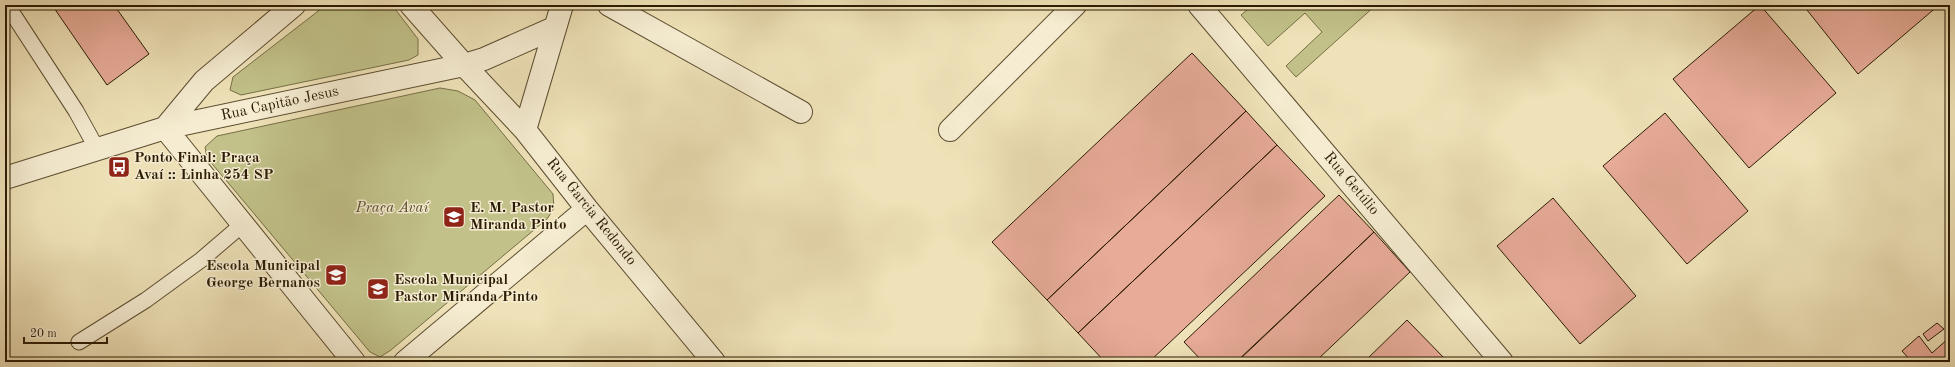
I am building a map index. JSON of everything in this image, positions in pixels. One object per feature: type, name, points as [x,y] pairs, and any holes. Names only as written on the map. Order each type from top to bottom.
[{"type":"street","points":[[294,5],[204,81],[165,128],[354,362]]},
{"type":"street","points":[[411,5],[464,65]]},
{"type":"street","points":[[525,130],[562,5]]},
{"type":"street","points":[[609,5],[801,112]]},
{"type":"street","points":[[950,130],[1075,5]]},
{"type":"street","name":"Rua Getúlio","points":[[1200,5],[1502,362]]},
{"type":"street","name":"Rua Capitão Jesus","points":[[5,178],[165,128],[464,65],[554,28]]},
{"type":"street","name":"Rua Garcia Redondo","points":[[464,65],[525,130],[587,209],[714,362]]},
{"type":"street","points":[[405,362],[587,209]]},
{"type":"lane","points":[[7,5],[76,111],[97,149]]},
{"type":"lane","points":[[79,342],[146,300],[201,260],[243,224]]},
{"type":"green space","points":[[326,5],[392,5],[418,39],[418,55],[409,60],[241,95],[230,90],[233,77]]},
{"type":"green space","points":[[1253,5],[1376,5],[1296,77],[1286,66],[1322,32],[1305,13],[1268,46],[1241,15]]},
{"type":"green space","name":"Praça Avaí","points":[[440,88],[458,91],[475,100],[553,194],[554,208],[547,219],[391,350],[380,357],[370,352],[207,158],[205,147],[217,136]]},
{"type":"building","points":[[52,5],[114,5],[149,54],[107,85]]},
{"type":"building","points":[[1760,5],[1836,93],[1749,168],[1673,79]]},
{"type":"building","points":[[1803,5],[1939,5],[1858,74]]},
{"type":"building","points":[[1192,53],[1246,111],[1047,300],[992,242]]},
{"type":"building","points":[[1246,111],[1277,145],[1078,333],[1047,300]]},
{"type":"building","points":[[1665,113],[1748,211],[1687,264],[1603,166]]},
{"type":"building","points":[[1277,145],[1325,196],[1149,362],[1105,362],[1078,333]]},
{"type":"building","points":[[1339,195],[1374,232],[1236,362],[1203,362],[1184,342]]},
{"type":"building","points":[[1553,198],[1636,296],[1580,344],[1497,246]]},
{"type":"building","points":[[1374,232],[1410,272],[1315,362],[1238,361]]},
{"type":"building","points":[[1407,320],[1448,362],[1364,362]]},
{"type":"building","points":[[1937,323],[1944,329],[1928,341],[1923,334]]},
{"type":"building","points":[[1919,336],[1932,353],[1950,337],[1950,362],[1912,362],[1902,351]]},
{"type":"place","name":"Ponto Final: Praça Avaí :: Linha 254 SP","points":[[119,167]]},
{"type":"place","name":"E. M. Pastor Miranda Pinto","points":[[454,217]]},
{"type":"place","name":"Escola Municipal George Bernanos","points":[[336,275]]},
{"type":"place","name":"Escola Municipal Pastor Miranda Pinto","points":[[378,289]]}]
